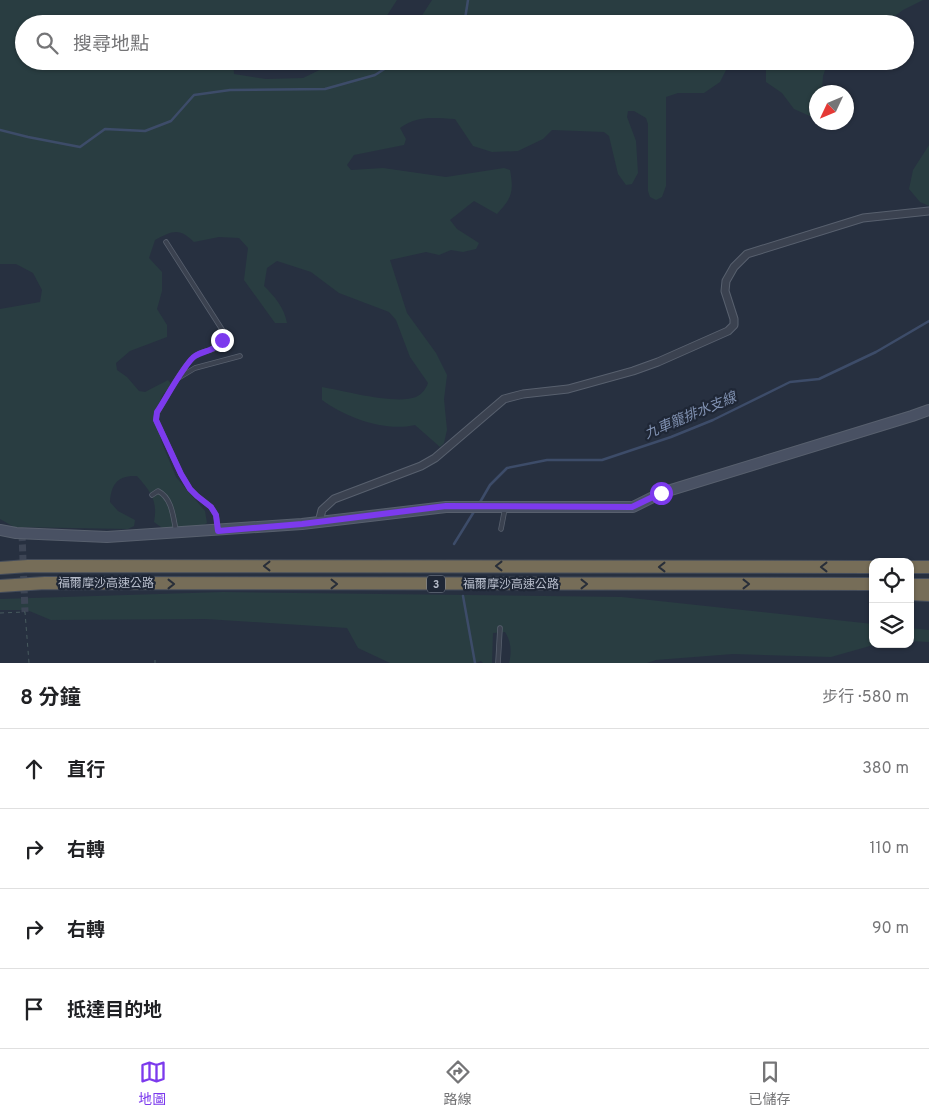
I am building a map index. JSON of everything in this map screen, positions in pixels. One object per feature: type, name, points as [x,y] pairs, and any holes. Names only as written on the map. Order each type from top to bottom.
[{"type":"highway","name":"福爾摩沙高速公路","points":[[0,568],[28,566],[869,567]]},
{"type":"highway","points":[[914,567],[929,567]]},
{"type":"highway","name":"福爾摩沙高速公路","points":[[0,586],[45,584],[869,584]]},
{"type":"highway","points":[[803,584],[869,590]]},
{"type":"highway","points":[[914,585],[929,585]]},
{"type":"highway","points":[[914,594],[929,595]]},
{"type":"street","points":[[319,522],[322,510],[334,498],[421,466],[436,458],[504,400],[523,394],[568,389],[633,371],[728,331],[734,325],[734,320],[725,291],[726,281],[734,267],[747,254],[863,218],[929,211]]},
{"type":"street","points":[[0,530],[16,533],[107,537],[218,531],[319,522],[446,506],[632,507],[661,493],[929,410]]},
{"type":"lane","points":[[166,242],[223,331],[222,340],[216,348],[194,356],[157,412],[156,420],[186,481],[197,496],[211,507],[216,515],[218,531]]},
{"type":"lane","points":[[178,378],[195,368],[240,356]]},
{"type":"lane","points":[[152,495],[158,491],[170,502],[176,533]]},
{"type":"lane","points":[[501,529],[505,506]]},
{"type":"lane","points":[[498,663],[500,628]]},
{"type":"path","points":[[0,613],[25,612],[29,663]]},
{"type":"green space","points":[[0,0],[397,0],[387,15],[15,15],[15,70],[234,70],[234,74],[266,79],[303,78],[319,70],[726,70],[720,82],[704,93],[678,93],[666,97],[666,186],[662,197],[656,200],[650,197],[648,191],[648,124],[646,118],[634,111],[628,111],[627,117],[636,141],[638,173],[632,184],[626,185],[618,174],[609,136],[604,132],[552,130],[543,139],[518,151],[492,152],[473,146],[455,119],[426,118],[413,121],[400,128],[406,139],[404,145],[354,155],[347,165],[351,170],[383,168],[446,177],[504,168],[510,170],[511,194],[497,214],[474,201],[450,220],[457,229],[479,243],[476,249],[463,252],[451,250],[439,255],[426,252],[390,260],[407,313],[436,353],[447,375],[444,399],[447,430],[444,443],[440,447],[415,425],[391,427],[367,422],[332,407],[322,400],[322,387],[396,399],[416,397],[424,391],[428,383],[410,357],[396,320],[389,312],[339,293],[311,272],[277,261],[267,268],[264,286],[284,312],[287,323],[275,323],[244,280],[248,248],[239,238],[219,237],[194,242],[184,234],[175,232],[155,240],[149,258],[162,272],[162,291],[157,309],[167,325],[167,337],[130,351],[116,363],[117,370],[127,377],[139,391],[145,392],[168,380],[172,385],[163,394],[158,406],[157,425],[176,477],[205,511],[207,523],[193,530],[174,532],[154,522],[154,502],[150,492],[137,476],[124,477],[116,482],[110,502],[118,511],[135,520],[134,526],[128,529],[14,527],[0,519],[0,309],[40,302],[42,290],[33,273],[16,264],[0,264]]},
{"type":"green space","points":[[432,0],[923,0],[896,15],[422,15]]},
{"type":"green space","points":[[766,70],[825,70],[822,85],[809,85],[809,116],[794,109],[782,93],[766,82]]},
{"type":"green space","points":[[929,145],[929,206],[920,202],[909,189],[913,170]]},
{"type":"green space","points":[[223,592],[622,597],[869,624],[869,646],[831,657],[733,654],[656,660],[647,663],[509,663],[509,639],[505,632],[493,633],[492,663],[483,663],[481,661],[476,663],[390,663],[358,648],[347,628],[206,619],[51,620],[27,610],[0,610],[0,599]]},
{"type":"green space","points":[[914,628],[929,630],[929,642],[914,641]]},
{"type":"waterway","points":[[466,15],[468,0]]},
{"type":"waterway","points":[[0,130],[80,147],[105,129],[145,131],[171,121],[194,95],[230,90],[325,89],[375,75],[383,70]]},
{"type":"waterway","name":"九車籠排水支線","points":[[479,504],[490,485],[507,468],[547,460],[602,460],[671,437],[713,420],[790,382],[819,379],[876,352],[929,321]]},
{"type":"waterway","name":"九車籠排水支線","points":[[454,544],[475,510]]},
{"type":"waterway","name":"九車籠排水支線","points":[[463,596],[475,663]]},
{"type":"tunnel","points":[[22,534],[25,612]]},
{"type":"route","points":[[222,340],[216,348],[194,356],[157,412],[156,420],[190,489],[211,507],[216,515],[218,531],[302,524],[446,506],[632,507],[661,493]]}]
